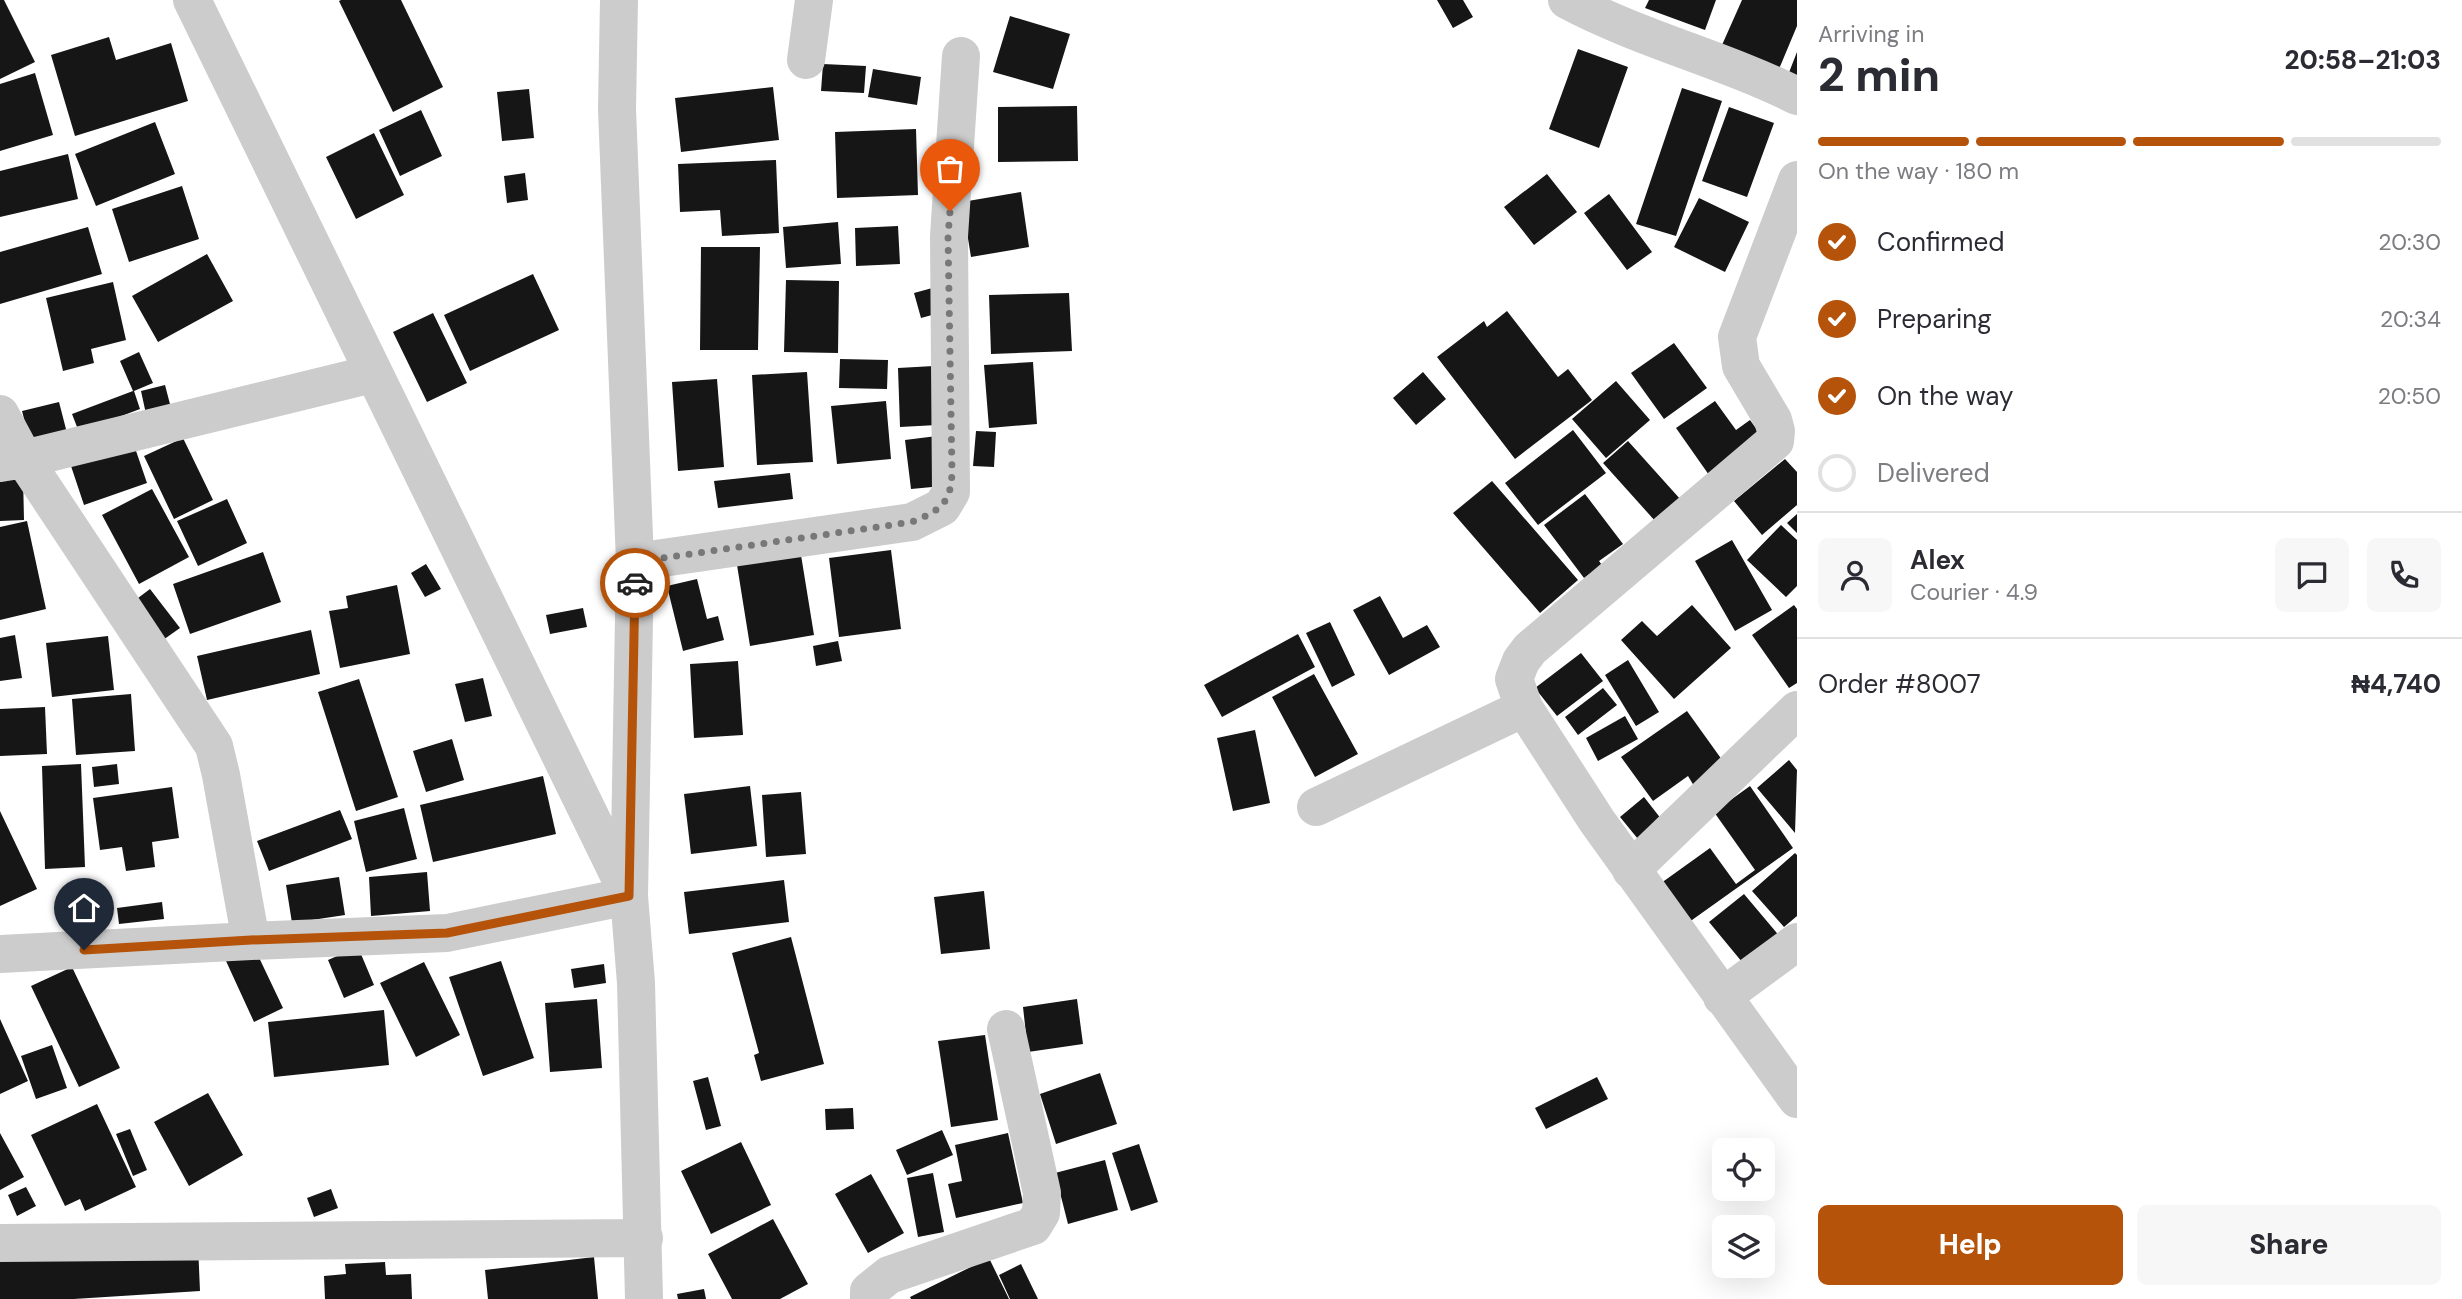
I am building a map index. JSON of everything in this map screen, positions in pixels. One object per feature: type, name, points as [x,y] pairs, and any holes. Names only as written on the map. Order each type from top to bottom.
[{"type":"street","points":[[191,0],[629,896]]},
{"type":"street","points":[[619,0],[617,109],[635,562],[629,896],[636,983],[644,1299]]},
{"type":"street","points":[[806,60],[814,0]]},
{"type":"street","points":[[1567,0],[1598,17],[1677,46],[1797,96]]},
{"type":"street","points":[[635,562],[912,522],[942,507],[951,492],[948,236],[961,56]]},
{"type":"street","points":[[1794,1090],[1722,997],[1597,821],[1524,708],[1514,678],[1530,649],[1775,441],[1773,420],[1741,366],[1737,337],[1797,180]]},
{"type":"street","points":[[12,461],[372,374]]},
{"type":"street","points":[[0,414],[12,461],[214,746],[251,940]]},
{"type":"street","points":[[1316,807],[1524,708]]},
{"type":"street","points":[[1631,870],[1797,710]]},
{"type":"street","points":[[0,954],[251,940],[447,933],[629,896]]},
{"type":"street","points":[[1722,997],[1797,942]]},
{"type":"street","points":[[869,1299],[869,1291],[889,1275],[1033,1226],[1041,1213],[1042,1193],[1006,1029]]},
{"type":"street","points":[[0,1243],[643,1238]]},
{"type":"building","points":[[0,0],[4,0],[35,62],[0,79]]},
{"type":"building","points":[[401,0],[443,87],[393,112],[339,1]]},
{"type":"building","points":[[1437,0],[1463,0],[1473,17],[1453,28]]},
{"type":"building","points":[[1649,0],[1716,0],[1705,30],[1645,8]]},
{"type":"building","points":[[1742,0],[1797,0],[1797,26],[1779,69],[1722,45]]},
{"type":"building","points":[[1010,16],[1070,34],[1053,89],[993,72]]},
{"type":"building","points":[[109,37],[116,60],[171,43],[188,101],[75,136],[51,55]]},
{"type":"building","points":[[1578,49],[1628,67],[1599,148],[1549,129]]},
{"type":"building","points":[[1797,52],[1797,78],[1788,75]]},
{"type":"building","points":[[823,64],[866,66],[864,93],[821,91]]},
{"type":"building","points":[[873,69],[921,77],[917,105],[868,97]]},
{"type":"building","points":[[35,73],[53,135],[0,151],[0,84]]},
{"type":"building","points":[[773,87],[779,140],[681,152],[675,98]]},
{"type":"building","points":[[1682,88],[1722,101],[1676,236],[1636,224]]},
{"type":"building","points":[[529,89],[534,138],[502,141],[497,92]]},
{"type":"building","points":[[1077,106],[1078,161],[998,162],[998,107]]},
{"type":"building","points":[[1729,107],[1774,123],[1747,197],[1702,181]]},
{"type":"building","points":[[421,110],[442,156],[400,176],[379,130]]},
{"type":"building","points":[[155,122],[175,174],[96,206],[75,154]]},
{"type":"building","points":[[916,129],[918,195],[837,198],[835,132]]},
{"type":"building","points":[[374,133],[404,195],[356,219],[326,157]]},
{"type":"building","points":[[68,154],[78,199],[0,217],[0,171]]},
{"type":"building","points":[[776,160],[779,233],[722,236],[720,210],[680,212],[678,164]]},
{"type":"building","points":[[525,173],[528,200],[507,203],[504,176]]},
{"type":"building","points":[[1547,174],[1577,212],[1534,245],[1504,207]]},
{"type":"building","points":[[182,186],[199,239],[129,262],[112,209]]},
{"type":"building","points":[[1021,192],[1029,247],[971,257],[962,202]]},
{"type":"building","points":[[1609,194],[1652,252],[1627,270],[1584,213]]},
{"type":"building","points":[[1699,198],[1749,222],[1725,272],[1674,247]]},
{"type":"building","points":[[838,222],[841,264],[786,268],[783,227]]},
{"type":"building","points":[[898,226],[900,264],[856,266],[855,228]]},
{"type":"building","points":[[88,227],[102,274],[0,304],[0,252]]},
{"type":"building","points":[[701,247],[760,247],[758,350],[700,350]]},
{"type":"building","points":[[207,254],[233,301],[158,342],[132,296]]},
{"type":"building","points":[[533,274],[559,330],[470,371],[444,315]]},
{"type":"building","points":[[786,280],[839,281],[838,353],[784,352]]},
{"type":"building","points":[[113,282],[126,340],[91,349],[94,363],[63,371],[46,298]]},
{"type":"building","points":[[936,287],[943,312],[921,318],[914,293]]},
{"type":"building","points":[[1069,293],[1072,351],[991,354],[989,295]]},
{"type":"building","points":[[1507,311],[1558,377],[1568,369],[1592,400],[1515,459],[1437,357],[1484,321],[1487,327]]},
{"type":"building","points":[[433,313],[467,383],[427,402],[393,332]]},
{"type":"building","points":[[1674,343],[1707,388],[1664,419],[1631,373]]},
{"type":"building","points":[[139,352],[153,383],[134,391],[140,409],[79,432],[72,414],[133,391],[120,361]]},
{"type":"building","points":[[840,359],[888,360],[887,389],[839,388]]},
{"type":"building","points":[[1033,362],[1037,424],[989,428],[984,365]]},
{"type":"building","points":[[934,366],[937,425],[900,427],[898,368]]},
{"type":"building","points":[[807,372],[813,462],[757,465],[752,375]]},
{"type":"building","points":[[1423,372],[1446,399],[1416,425],[1393,398]]},
{"type":"building","points":[[717,379],[724,467],[678,471],[672,382]]},
{"type":"building","points":[[1616,381],[1650,420],[1606,458],[1572,419]]},
{"type":"building","points":[[165,385],[171,408],[146,414],[141,391]]},
{"type":"building","points":[[886,401],[891,459],[837,464],[831,406]]},
{"type":"building","points":[[1715,401],[1736,430],[1750,420],[1763,438],[1709,475],[1676,428]]},
{"type":"building","points":[[59,402],[67,433],[30,442],[22,411]]},
{"type":"building","points":[[1573,430],[1606,473],[1538,525],[1505,483]]},
{"type":"building","points":[[976,431],[996,432],[994,467],[973,466]]},
{"type":"building","points":[[937,436],[943,486],[911,489],[905,440]]},
{"type":"building","points":[[183,438],[213,500],[174,519],[144,456]]},
{"type":"building","points":[[1628,441],[1681,500],[1656,522],[1603,463]]},
{"type":"building","points":[[134,445],[147,483],[84,505],[71,466]]},
{"type":"building","points":[[1785,459],[1797,472],[1797,505],[1762,535],[1734,501]]},
{"type":"building","points":[[790,473],[793,499],[718,508],[714,481]]},
{"type":"building","points":[[23,475],[24,520],[0,521],[0,476]]},
{"type":"building","points":[[1492,481],[1578,580],[1540,613],[1453,513]]},
{"type":"building","points":[[152,489],[189,557],[139,584],[102,515]]},
{"type":"building","points":[[1585,494],[1623,544],[1599,561],[1602,565],[1584,578],[1544,525]]},
{"type":"building","points":[[227,499],[247,543],[198,566],[177,521]]},
{"type":"building","points":[[1797,514],[1797,533],[1787,523]]},
{"type":"building","points":[[27,521],[46,609],[0,620],[0,527]]},
{"type":"building","points":[[1781,525],[1797,540],[1797,586],[1786,597],[1747,560]]},
{"type":"building","points":[[1732,540],[1772,610],[1735,631],[1695,561]]},
{"type":"building","points":[[891,550],[901,629],[839,637],[829,558]]},
{"type":"building","points":[[263,552],[281,602],[190,634],[173,584]]},
{"type":"building","points":[[801,555],[814,635],[750,646],[737,565]]},
{"type":"building","points":[[426,564],[441,589],[425,597],[411,573]]},
{"type":"building","points":[[697,579],[707,619],[718,616],[724,640],[683,651],[667,586]]},
{"type":"building","points":[[397,585],[410,654],[340,668],[329,611],[348,608],[346,596]]},
{"type":"building","points":[[150,589],[180,628],[163,640],[134,601]]},
{"type":"building","points":[[1380,596],[1403,638],[1427,625],[1440,647],[1389,675],[1353,610]]},
{"type":"building","points":[[1692,605],[1731,648],[1674,699],[1621,640],[1642,621],[1657,636]]},
{"type":"building","points":[[1794,605],[1797,609],[1797,683],[1789,688],[1752,635]]},
{"type":"building","points":[[583,608],[587,627],[550,634],[546,615]]},
{"type":"building","points":[[1330,622],[1355,675],[1332,687],[1306,633]]},
{"type":"building","points":[[311,630],[320,674],[207,700],[197,656]]},
{"type":"building","points":[[1298,634],[1315,667],[1222,717],[1204,685]]},
{"type":"building","points":[[15,635],[22,678],[0,681],[0,638]]},
{"type":"building","points":[[108,636],[114,690],[52,697],[46,643]]},
{"type":"building","points":[[838,641],[842,661],[816,666],[813,646]]},
{"type":"building","points":[[1581,653],[1603,681],[1557,716],[1535,688]]},
{"type":"building","points":[[1628,660],[1659,712],[1636,726],[1605,675]]},
{"type":"building","points":[[738,661],[743,735],[694,738],[690,664]]},
{"type":"building","points":[[1314,674],[1358,754],[1315,777],[1272,697]]},
{"type":"building","points":[[483,678],[492,716],[465,722],[455,684]]},
{"type":"building","points":[[359,679],[398,797],[356,811],[318,692]]},
{"type":"building","points":[[1603,688],[1617,705],[1578,735],[1565,717]]},
{"type":"building","points":[[131,694],[135,751],[76,755],[72,699]]},
{"type":"building","points":[[45,707],[47,754],[0,756],[0,709]]},
{"type":"building","points":[[1687,711],[1725,764],[1694,786],[1688,776],[1653,801],[1621,757]]},
{"type":"building","points":[[1625,716],[1638,739],[1598,761],[1586,738]]},
{"type":"building","points":[[1255,730],[1270,803],[1233,811],[1217,738]]},
{"type":"building","points":[[452,739],[464,780],[426,792],[413,751]]},
{"type":"building","points":[[1789,760],[1797,770],[1795,833],[1757,788]]},
{"type":"building","points":[[81,764],[85,867],[45,869],[42,766]]},
{"type":"building","points":[[117,764],[119,784],[94,787],[92,767]]},
{"type":"building","points":[[543,776],[556,834],[433,862],[420,805]]},
{"type":"building","points":[[750,786],[757,846],[691,854],[684,794]]},
{"type":"building","points":[[1750,786],[1793,848],[1685,925],[1657,886],[1710,848],[1736,884],[1755,870],[1714,812]]},
{"type":"building","points":[[172,787],[179,838],[152,842],[155,867],[126,871],[122,847],[100,850],[93,798]]},
{"type":"building","points":[[801,792],[806,854],[766,857],[762,795]]},
{"type":"building","points":[[1644,797],[1662,820],[1638,839],[1620,817]]},
{"type":"building","points":[[404,808],[417,859],[366,872],[354,821]]},
{"type":"building","points":[[340,810],[352,839],[269,871],[257,841]]},
{"type":"building","points":[[0,811],[37,889],[0,906]]},
{"type":"building","points":[[1795,853],[1797,916],[1784,927],[1752,891]]},
{"type":"building","points":[[427,872],[430,911],[371,916],[369,877]]},
{"type":"building","points":[[339,877],[345,915],[292,923],[286,885]]},
{"type":"building","points":[[784,880],[789,922],[689,934],[684,892]]},
{"type":"building","points":[[984,891],[990,949],[941,954],[934,897]]},
{"type":"building","points":[[1744,894],[1782,939],[1747,968],[1709,922]]},
{"type":"building","points":[[162,902],[164,919],[119,924],[117,908]]},
{"type":"building","points":[[791,937],[824,1064],[761,1081],[754,1055],[759,1053],[732,953]]},
{"type":"building","points":[[254,947],[283,1008],[254,1022],[226,961]]},
{"type":"building","points":[[358,947],[374,985],[344,998],[328,960]]},
{"type":"building","points":[[501,961],[534,1058],[483,1076],[449,977]]},
{"type":"building","points":[[424,962],[460,1035],[416,1057],[380,983]]},
{"type":"building","points":[[604,964],[606,983],[574,988],[571,969]]},
{"type":"building","points":[[72,967],[120,1068],[79,1087],[31,986]]},
{"type":"building","points":[[597,999],[602,1068],[550,1072],[545,1003]]},
{"type":"building","points":[[1077,999],[1083,1044],[1028,1052],[1023,1007]]},
{"type":"building","points":[[384,1010],[389,1065],[274,1077],[268,1022]]},
{"type":"building","points":[[0,1019],[28,1081],[0,1094]]},
{"type":"building","points":[[985,1035],[998,1120],[951,1127],[938,1041]]},
{"type":"building","points":[[52,1045],[67,1088],[36,1099],[21,1056]]},
{"type":"building","points":[[1100,1073],[1117,1124],[1056,1144],[1040,1094]]},
{"type":"building","points":[[708,1077],[721,1126],[706,1130],[693,1081]]},
{"type":"building","points":[[1597,1077],[1608,1099],[1546,1129],[1535,1108]]},
{"type":"building","points":[[208,1093],[243,1155],[189,1186],[154,1122]]},
{"type":"building","points":[[97,1104],[136,1187],[85,1211],[80,1199],[65,1206],[31,1135]]},
{"type":"building","points":[[853,1108],[854,1129],[826,1130],[825,1109]]},
{"type":"building","points":[[130,1129],[147,1170],[133,1176],[116,1134]]},
{"type":"building","points":[[942,1130],[953,1155],[907,1175],[896,1150]]},
{"type":"building","points":[[0,1133],[24,1177],[0,1190]]},
{"type":"building","points":[[1008,1133],[1023,1203],[956,1218],[948,1184],[962,1181],[955,1145]]},
{"type":"building","points":[[741,1142],[771,1205],[711,1234],[681,1171]]},
{"type":"building","points":[[1139,1144],[1158,1202],[1131,1211],[1112,1153]]},
{"type":"building","points":[[1105,1160],[1118,1210],[1068,1224],[1055,1173]]},
{"type":"building","points":[[933,1173],[944,1232],[918,1237],[907,1178]]},
{"type":"building","points":[[871,1174],[904,1233],[868,1253],[835,1194]]},
{"type":"building","points":[[26,1187],[36,1206],[17,1216],[8,1195]]},
{"type":"building","points":[[331,1189],[338,1208],[314,1217],[307,1198]]},
{"type":"building","points":[[773,1219],[808,1284],[780,1299],[732,1299],[708,1254]]},
{"type":"building","points":[[198,1245],[200,1291],[74,1299],[0,1299],[0,1257]]},
{"type":"building","points":[[594,1257],[598,1299],[488,1299],[485,1270]]},
{"type":"building","points":[[989,1258],[1009,1299],[911,1299],[910,1297]]},
{"type":"building","points":[[385,1262],[386,1275],[411,1274],[412,1299],[325,1299],[324,1276],[346,1274],[345,1264]]},
{"type":"building","points":[[1021,1264],[1038,1299],[1010,1299],[999,1275]]},
{"type":"building","points":[[704,1289],[706,1299],[678,1299],[677,1294]]},
{"type":"way so far","points":[[635,583],[635,562],[912,522],[942,507],[951,492],[952,472],[948,236],[950,211]]},
{"type":"route","points":[[84,950],[251,940],[447,933],[629,896],[635,583]]}]
